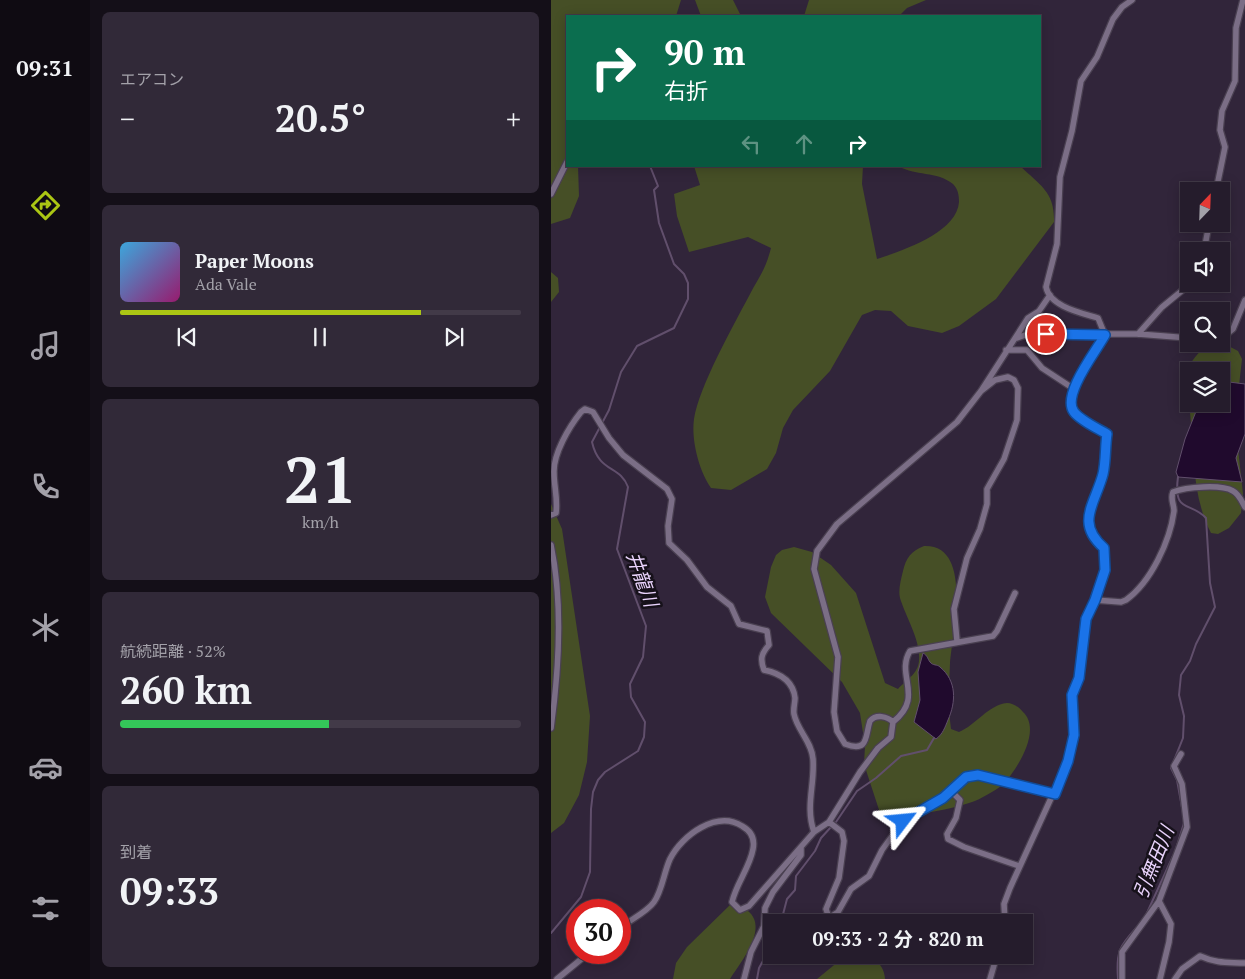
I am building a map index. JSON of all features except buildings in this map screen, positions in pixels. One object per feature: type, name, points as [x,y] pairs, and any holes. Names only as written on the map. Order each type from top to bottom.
[{"type":"street","points":[[1005,914],[1004,904],[1019,866],[1055,794],[1068,761],[1074,735],[1072,695],[1079,678],[1086,619],[1095,600],[1105,570],[1104,548],[1093,539],[1088,528],[1091,506],[1104,472],[1107,434],[1074,412],[1072,405],[1074,389],[1080,375],[1096,354],[1105,335],[1099,318],[1073,311],[1050,295],[1046,287],[1057,244],[1060,177],[1081,81],[1097,57],[1113,20],[1121,7],[1132,0]]},
{"type":"street","points":[[1217,182],[1225,146],[1220,130],[1222,111],[1235,81],[1236,28],[1243,0]]},
{"type":"street","points":[[551,194],[566,164]]},
{"type":"street","points":[[1138,334],[1163,307],[1181,292]]},
{"type":"street","points":[[893,722],[887,717],[872,718],[868,725],[867,739],[861,745],[851,746],[840,740],[834,712],[838,657],[814,569],[817,551],[837,524],[957,422],[981,391],[1006,350],[1017,338],[1028,318],[1039,311],[1050,295]]},
{"type":"street","points":[[1230,331],[1233,329],[1245,300]]},
{"type":"street","points":[[1017,338],[1028,334],[1138,334],[1180,337]]},
{"type":"street","points":[[1006,350],[1021,348],[1027,350],[1042,368],[1074,389]]},
{"type":"street","points":[[957,641],[954,609],[967,558],[980,529],[987,504],[987,489],[1005,459],[1017,420],[1017,388],[1014,380],[1005,377],[995,380],[981,391]]},
{"type":"street","points":[[551,515],[556,512],[557,506],[554,471],[560,448],[581,412],[585,410],[593,412],[623,456],[667,489],[672,499],[667,526],[669,543],[687,560],[707,587],[731,606],[739,624],[767,631],[769,645],[763,653],[761,660],[764,670],[784,677],[793,690],[794,713],[811,748],[813,761],[809,793],[811,821],[814,832]]},
{"type":"street","points":[[1095,600],[1121,602],[1126,600],[1159,562],[1174,512],[1171,498],[1177,491],[1195,487],[1227,488],[1237,493],[1245,508]]},
{"type":"street","points":[[551,545],[556,569],[559,623],[551,728]]},
{"type":"street","points":[[631,920],[654,902],[666,868],[678,847],[702,828],[716,821],[735,822],[747,829],[753,837],[753,850],[734,893],[732,902],[741,910],[759,895],[814,832],[829,822],[860,772],[878,748],[891,737],[893,722],[901,716],[910,696],[906,670],[910,651],[957,641],[987,639],[993,636],[1015,594]]},
{"type":"street","points":[[1122,979],[1122,952],[1159,901],[1187,827],[1182,784],[1174,766],[1181,754]]},
{"type":"street","points":[[829,822],[842,832],[844,841],[839,878],[827,909],[828,915],[832,916],[838,912],[851,890],[869,876],[882,850],[903,821],[951,792],[966,777],[974,774],[1055,794]]},
{"type":"street","points":[[951,792],[960,800],[960,806],[947,834],[948,839],[964,847],[1019,866]]},
{"type":"street","points":[[744,979],[751,952],[764,926],[765,908],[773,892],[801,855],[801,848]]},
{"type":"street","points":[[1159,901],[1171,924],[1169,942],[1160,979]]},
{"type":"street","points":[[1175,979],[1181,969],[1201,956],[1217,964],[1229,961],[1245,963]]},
{"type":"street","points":[[557,979],[575,964]]},
{"type":"street","points":[[990,979],[994,964]]},
{"type":"green space","points":[[551,0],[681,0],[676,15],[566,15],[566,167],[578,167],[579,196],[570,218],[551,224]]},
{"type":"green space","points":[[695,0],[733,0],[740,15],[701,15]]},
{"type":"green space","points":[[809,0],[926,0],[907,8],[900,15],[804,15]]},
{"type":"green space","points":[[694,167],[863,167],[862,184],[877,259],[913,246],[939,232],[956,213],[959,202],[956,188],[947,180],[900,167],[1021,167],[1040,184],[1049,196],[1054,212],[1054,222],[996,299],[959,326],[942,333],[908,326],[891,311],[875,310],[862,315],[830,371],[793,410],[783,428],[776,453],[767,469],[731,490],[711,488],[703,473],[695,446],[693,427],[697,406],[717,357],[761,274],[771,248],[748,237],[689,252],[677,216],[674,194],[700,185]]},
{"type":"green space","points":[[551,272],[558,278],[559,292],[551,302]]},
{"type":"green space","points":[[1230,347],[1238,351],[1242,359],[1235,421],[1243,494],[1241,513],[1229,528],[1218,534],[1211,533],[1200,505],[1195,474],[1190,412],[1230,412],[1230,362],[1192,362],[1198,353],[1230,352]]},
{"type":"green space","points":[[551,504],[562,529],[590,716],[587,762],[579,795],[564,823],[551,833]]},
{"type":"green space","points":[[924,546],[940,549],[949,560],[955,575],[957,593],[956,613],[949,688],[951,729],[959,732],[994,707],[1009,703],[1020,708],[1028,719],[1029,737],[1018,765],[1005,783],[992,792],[963,805],[890,820],[881,816],[864,764],[865,746],[860,713],[842,682],[771,613],[765,597],[771,567],[776,555],[782,550],[794,547],[812,552],[831,565],[856,593],[885,683],[898,689],[914,673],[919,661],[918,645],[900,598],[901,581],[904,566],[908,559],[912,553]]},
{"type":"green space","points":[[731,904],[736,904],[748,911],[754,918],[756,926],[751,945],[730,979],[673,979],[676,963],[687,947]]},
{"type":"green space","points":[[835,964],[879,964],[882,967],[885,979],[817,979]]},
{"type":"shaded area","points":[[1230,382],[1245,384],[1245,434],[1236,458],[1242,482],[1178,477],[1176,472],[1185,439],[1196,412],[1230,412]]},
{"type":"shaded area","points":[[923,653],[931,663],[939,666],[946,673],[952,685],[953,706],[951,713],[943,730],[936,739],[914,722],[920,700],[918,672]]},
{"type":"waterway","name":"井龍川","points":[[551,933],[581,897],[590,872],[591,809],[593,792],[598,780],[605,772],[638,751],[644,737],[645,722],[631,697],[630,684],[643,657],[646,626],[617,549],[628,487],[620,475],[599,459],[592,442],[609,410],[621,372],[637,346],[674,328],[688,299],[688,283],[684,274],[674,264],[659,223],[654,190],[658,186],[650,167]]},
{"type":"waterway","name":"引無田川","points":[[1178,477],[1177,489],[1180,502],[1206,518],[1210,583],[1215,607],[1196,644],[1190,661],[1181,675],[1179,695],[1184,716],[1183,738],[1171,768],[1177,780],[1183,813]]},
{"type":"waterway","points":[[836,822],[857,791],[876,778],[901,756],[927,750],[934,738]]},
{"type":"waterway","name":"引無田川","points":[[1176,849],[1184,823]]},
{"type":"waterway","points":[[783,914],[787,899],[795,890],[796,876],[815,851],[821,838],[831,827]]},
{"type":"waterway","name":"引無田川","points":[[1146,915],[1173,856]]},
{"type":"waterway","name":"引無田川","points":[[1118,979],[1118,956],[1120,950],[1137,927]]},
{"type":"waterway","points":[[757,979],[759,968],[763,961]]},
{"type":"route","points":[[903,821],[929,804],[943,798],[966,777],[974,774],[1055,794],[1068,761],[1074,735],[1072,695],[1079,678],[1086,619],[1095,600],[1105,570],[1104,548],[1093,539],[1088,528],[1091,506],[1104,472],[1107,434],[1074,412],[1072,405],[1074,389],[1080,375],[1096,354],[1105,335],[1046,334]]}]
